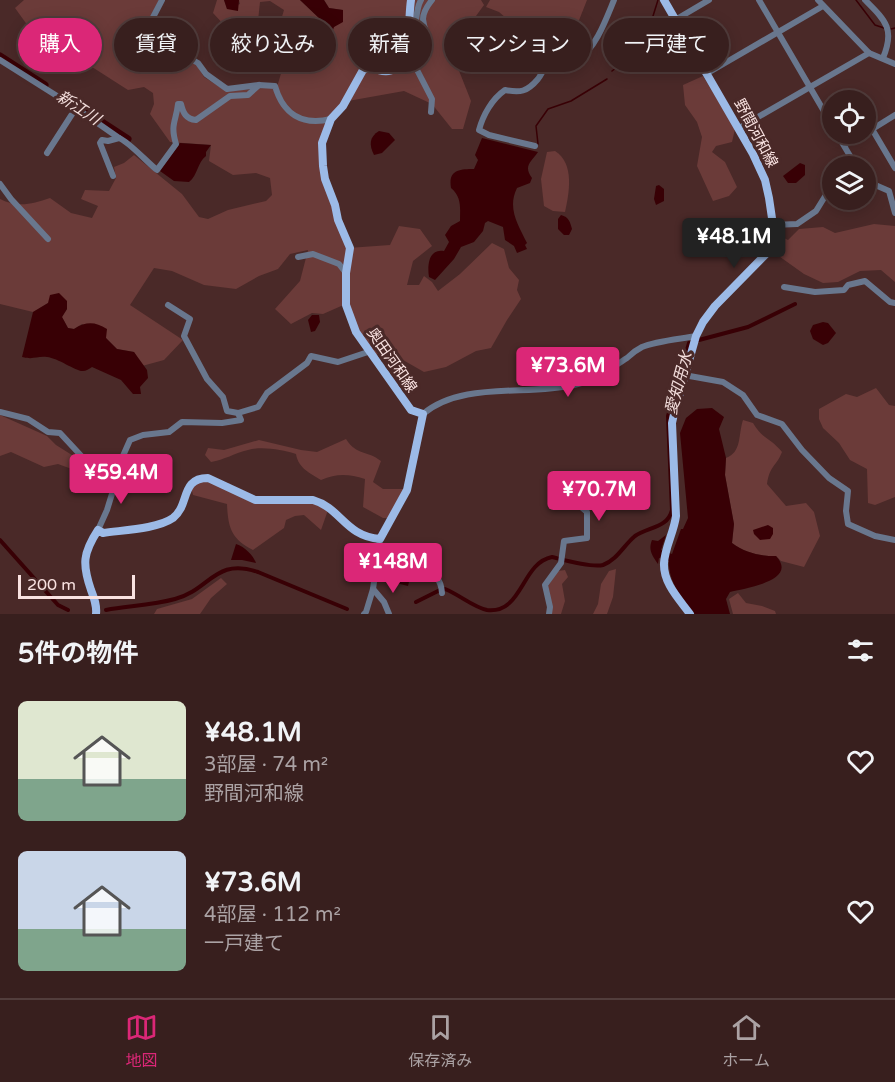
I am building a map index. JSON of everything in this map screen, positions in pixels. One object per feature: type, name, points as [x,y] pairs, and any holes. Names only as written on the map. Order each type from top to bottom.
[{"type":"main road","name":"奥田河和線","points":[[408,18],[411,0]]},
{"type":"main road","name":"野間河和線","points":[[664,0],[673,18]]},
{"type":"main road","name":"奥田河和線","points":[[362,72],[343,106],[331,119],[322,143],[325,179],[350,248],[346,273],[346,305],[356,332],[368,352],[411,410],[423,414]]},
{"type":"main road","name":"野間河和線","points":[[690,614],[668,584],[664,562],[674,530],[677,503],[672,423],[684,375],[696,336],[703,322],[715,306],[769,252],[773,234],[765,180],[739,128],[706,74]]},
{"type":"main road","points":[[96,614],[97,607],[84,566],[87,546],[98,530],[103,533],[163,524],[180,511],[190,484],[199,478],[208,478],[255,500],[321,502],[354,532],[366,538],[380,539],[407,490],[423,414]]},
{"type":"street","points":[[162,0],[150,23],[153,31],[167,39],[175,50],[198,63],[206,74],[227,89],[259,85],[275,86],[284,107],[292,115],[318,122],[331,119]]},
{"type":"street","points":[[417,18],[417,7],[421,0]]},
{"type":"street","points":[[431,112],[432,99],[414,64],[417,54],[427,46],[430,38],[423,19],[432,0]]},
{"type":"street","points":[[535,146],[489,135],[479,130],[481,122],[497,96],[505,90],[519,93],[524,91],[538,79],[546,66],[565,56],[581,56],[588,50],[603,26],[614,0]]},
{"type":"street","points":[[680,18],[709,0]]},
{"type":"street","points":[[759,0],[822,107]]},
{"type":"street","points":[[818,0],[869,53],[895,64]]},
{"type":"street","points":[[865,0],[886,22],[890,32],[889,44],[883,58]]},
{"type":"street","points":[[706,74],[823,6]]},
{"type":"street","points":[[739,128],[869,53]]},
{"type":"street","points":[[0,62],[126,141],[135,152],[157,170],[176,144],[172,121],[178,104],[181,104],[183,113],[190,119],[196,120],[230,96],[248,94],[259,85]]},
{"type":"street","points":[[47,153],[76,108]]},
{"type":"street","points":[[876,127],[895,115]]},
{"type":"street","points":[[876,136],[895,168]]},
{"type":"street","points":[[113,176],[100,143],[102,140],[119,138]]},
{"type":"street","points":[[844,145],[850,156]]},
{"type":"street","points":[[0,184],[10,199],[48,239]]},
{"type":"street","points":[[876,185],[890,191],[895,213]]},
{"type":"street","points":[[773,225],[797,224],[816,211],[822,201]]},
{"type":"street","points":[[298,257],[313,254],[339,264],[346,273]]},
{"type":"street","points":[[784,287],[828,292],[844,290],[848,285],[865,281],[890,302],[895,303]]},
{"type":"street","points":[[168,305],[190,319],[184,336],[207,379],[222,397],[227,411],[238,413],[258,407],[267,393],[306,363],[310,356],[338,362],[368,352]]},
{"type":"street","points":[[423,414],[445,402],[471,393],[522,392],[573,386],[600,375],[642,347],[696,336]]},
{"type":"street","points":[[684,375],[723,382],[742,395],[757,415],[782,424],[808,457],[829,478],[848,491],[846,511],[848,524],[875,537],[895,540]]},
{"type":"street","points":[[0,412],[28,419],[48,432],[60,433],[86,461],[115,474]]},
{"type":"street","points":[[98,530],[116,481],[115,474],[130,440],[143,435],[169,432],[182,422],[222,423],[241,420],[238,413]]},
{"type":"street","points":[[549,614],[550,607],[545,585],[561,559],[564,541],[583,540],[588,534],[587,512],[574,501],[559,493],[564,478]]},
{"type":"street","points":[[364,614],[373,589],[380,539]]},
{"type":"street","points":[[376,560],[412,562],[423,566],[438,579],[442,589]]},
{"type":"street","points":[[373,589],[384,602],[389,614]]},
{"type":"shaded area","points":[[24,0],[159,0],[150,18],[114,18],[114,72],[198,72],[198,67],[204,77],[226,91],[277,87],[281,72],[336,72],[336,23],[343,10],[329,8],[324,0],[481,0],[484,5],[475,18],[444,18],[444,72],[460,72],[471,101],[463,129],[452,129],[432,104],[404,91],[348,101],[330,116],[320,166],[348,248],[390,245],[399,226],[420,229],[432,246],[413,261],[407,285],[419,285],[424,276],[438,291],[460,274],[492,243],[504,249],[509,268],[519,280],[517,290],[521,299],[491,348],[476,351],[446,367],[424,372],[396,356],[390,347],[376,355],[359,331],[348,303],[323,314],[312,313],[291,324],[275,309],[300,281],[308,250],[290,254],[278,269],[259,276],[236,289],[204,285],[172,271],[154,268],[130,305],[183,340],[164,360],[142,366],[134,352],[117,349],[106,338],[82,324],[74,329],[68,328],[62,317],[67,309],[48,303],[33,312],[0,304],[0,199],[25,204],[50,198],[71,213],[92,218],[98,206],[81,199],[85,190],[109,191],[116,178],[114,167],[134,155],[182,194],[199,217],[208,219],[228,210],[266,201],[272,195],[270,178],[256,173],[233,175],[209,161],[211,145],[170,142],[150,114],[154,104],[153,93],[144,87],[128,90],[100,72],[102,72],[102,18],[22,18],[15,8]]},
{"type":"shaded area","points":[[217,0],[224,0],[227,9],[240,4],[239,0],[300,0],[319,18],[282,18],[284,10],[270,1],[260,2],[258,18],[218,18],[213,13]]},
{"type":"shaded area","points":[[224,0],[239,0],[238,11],[227,9]]},
{"type":"shaded area","points":[[300,0],[324,0],[329,8],[343,10],[343,22],[336,26],[336,18],[319,18]]},
{"type":"shaded area","points":[[490,0],[587,0],[580,18],[506,18],[499,12],[486,7]]},
{"type":"shaded area","points":[[703,76],[735,129],[732,142],[716,146],[712,152],[725,162],[737,187],[729,196],[713,201],[697,166],[702,137],[697,122],[685,105],[683,85]]},
{"type":"shaded area","points":[[379,131],[389,133],[395,140],[382,153],[374,155],[371,142],[373,136]]},
{"type":"shaded area","points":[[482,138],[538,152],[528,167],[532,178],[530,183],[517,188],[513,202],[515,216],[527,243],[525,245],[527,249],[517,253],[514,246],[505,240],[503,227],[488,221],[474,242],[461,247],[454,259],[435,280],[429,277],[430,258],[435,252],[444,251],[449,242],[445,235],[451,226],[460,221],[460,203],[455,191],[451,188],[451,177],[459,170],[474,169],[478,160],[475,155]]},
{"type":"shaded area","points":[[180,143],[211,145],[189,182],[174,181],[160,171]]},
{"type":"shaded area","points":[[555,151],[566,163],[568,171],[569,188],[565,212],[553,211],[544,206],[541,179],[547,152]]},
{"type":"shaded area","points":[[800,163],[805,165],[805,175],[796,183],[788,183],[783,176]]},
{"type":"shaded area","points":[[659,185],[664,189],[664,201],[656,205],[654,199],[656,186]]},
{"type":"shaded area","points":[[561,215],[570,222],[572,229],[569,235],[564,235],[558,229],[558,219]]},
{"type":"shaded area","points":[[874,224],[895,226],[895,282],[881,270],[860,271],[838,282],[823,283],[804,274],[776,254],[780,236],[788,240],[799,229],[823,227],[835,233]]},
{"type":"shaded area","points":[[59,293],[67,301],[67,309],[62,317],[68,328],[74,329],[91,323],[99,325],[107,329],[106,338],[117,349],[134,352],[147,370],[148,378],[140,387],[141,394],[133,394],[121,380],[92,367],[80,371],[51,358],[22,357],[33,312],[48,303],[50,295]]},
{"type":"shaded area","points":[[312,315],[319,315],[320,322],[315,331],[311,332],[308,320]]},
{"type":"shaded area","points":[[828,323],[836,333],[828,343],[823,345],[813,339],[810,331],[813,325]]},
{"type":"shaded area","points":[[876,388],[889,405],[895,406],[895,497],[875,505],[868,503],[867,469],[850,460],[839,443],[823,428],[819,419],[819,409],[846,394],[857,397]]},
{"type":"shaded area","points":[[712,408],[724,417],[719,429],[726,458],[725,475],[734,524],[732,543],[753,553],[776,556],[781,565],[781,572],[767,582],[730,592],[726,599],[730,614],[693,614],[673,583],[669,561],[659,558],[658,564],[650,547],[652,540],[658,541],[666,535],[661,550],[672,554],[681,529],[688,518],[680,433],[686,418],[697,409]]},
{"type":"shaded area","points":[[0,415],[47,436],[56,445],[83,462],[80,466],[69,468],[58,464],[44,467],[11,452],[0,456]]},
{"type":"shaded area","points":[[743,420],[753,423],[782,452],[770,473],[767,484],[786,506],[806,503],[814,512],[820,536],[804,567],[781,561],[776,556],[748,552],[732,543],[734,524],[725,475],[726,458],[735,452]]},
{"type":"shaded area","points":[[346,439],[358,451],[381,461],[373,482],[383,489],[404,489],[389,518],[383,518],[363,507],[365,479],[343,475],[321,480],[302,467],[296,454],[260,448],[211,462],[205,455],[208,448],[224,450],[259,440],[317,452]]},
{"type":"shaded area","points":[[198,481],[208,481],[254,502],[313,502],[328,510],[321,530],[304,515],[295,516],[286,520],[284,528],[253,550],[235,537],[232,532],[227,504],[193,495],[191,487]]},
{"type":"shaded area","points":[[768,525],[773,528],[773,534],[770,539],[760,540],[753,530]]},
{"type":"shaded area","points":[[236,544],[248,552],[256,563],[231,560]]},
{"type":"shaded area","points":[[616,569],[613,597],[607,614],[593,614],[598,604],[601,584],[609,571]]},
{"type":"shaded area","points":[[565,570],[568,577],[562,584],[565,601],[561,614],[552,614],[548,586],[558,571]]},
{"type":"shaded area","points":[[408,572],[411,574],[408,586],[393,580],[395,574]]},
{"type":"shaded area","points":[[221,578],[227,584],[211,598],[200,614],[154,614],[157,609],[192,599]]},
{"type":"shaded area","points":[[738,593],[746,603],[762,606],[775,611],[776,614],[733,614],[729,599]]},
{"type":"waterway","points":[[652,18],[658,0]]},
{"type":"waterway","points":[[856,0],[875,25],[884,28]]},
{"type":"waterway","points":[[891,29],[895,28]]},
{"type":"waterway","name":"新江川","points":[[0,56],[45,85]]},
{"type":"waterway","points":[[538,144],[536,126],[548,109],[571,101],[607,79]]},
{"type":"waterway","name":"新江川","points":[[82,109],[128,139]]},
{"type":"waterway","name":"愛知用水","points":[[699,340],[748,327],[795,304]]},
{"type":"waterway","name":"愛知用水","points":[[416,602],[445,589],[487,610],[499,609],[515,597],[534,568],[542,561],[552,557],[585,565],[603,565],[616,556],[635,536],[662,524],[670,516],[672,510],[668,416],[689,343]]},
{"type":"waterway","name":"愛知用水","points":[[0,540],[58,605],[68,610]]},
{"type":"waterway","name":"愛知用水","points":[[106,610],[175,599],[197,589],[213,576],[232,569],[244,568],[347,609]]}]
